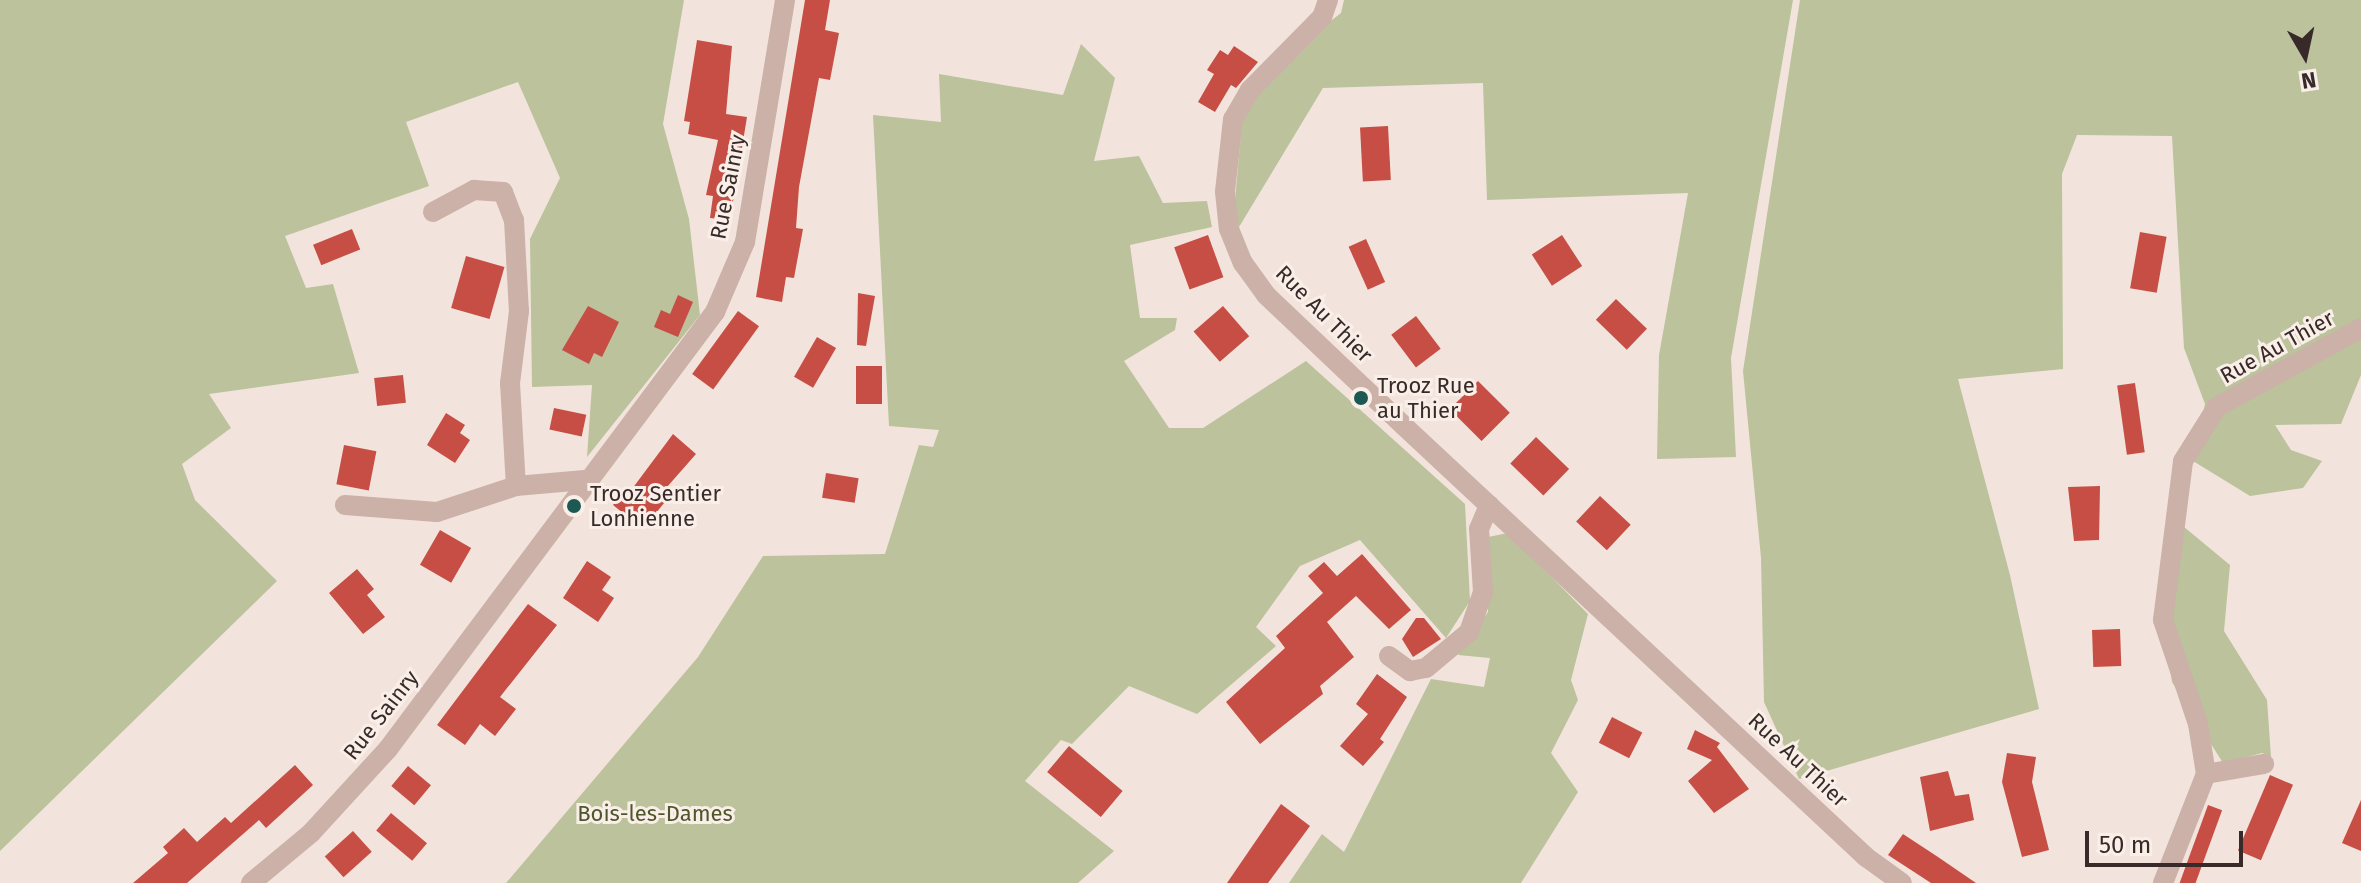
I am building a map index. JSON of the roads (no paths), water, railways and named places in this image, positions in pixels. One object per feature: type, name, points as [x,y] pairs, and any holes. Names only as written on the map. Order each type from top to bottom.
[{"type":"street","name":"Rue Sainry","points":[[251,883],[311,833],[388,749],[585,480],[715,312],[745,242],[785,0]]},
{"type":"street","name":"Rue Au Thier","points":[[1328,0],[1322,17],[1250,90],[1233,119],[1225,192],[1229,229],[1243,263],[1266,295],[1489,505],[1866,857],[1902,883]]},
{"type":"street","points":[[433,212],[474,190],[503,192],[514,220],[519,311],[510,383],[516,486]]},
{"type":"street","name":"Rue Au Thier","points":[[2206,774],[2198,724],[2163,620],[2183,461],[2217,407],[2361,328]]},
{"type":"street","points":[[345,505],[437,512],[516,486],[585,480]]},
{"type":"street","points":[[1389,656],[1410,671],[1426,668],[1469,632],[1483,592],[1479,529],[1489,505]]},
{"type":"street","points":[[2163,883],[2206,774],[2264,764]]},
{"type":"place","name":"Trooz Rue au Thier","points":[[1361,398]]},
{"type":"place","name":"Trooz Sentier Lonhienne","points":[[574,506]]},
{"type":"park label","name":"Bois-les-Dames","points":[[655,814]]}]
